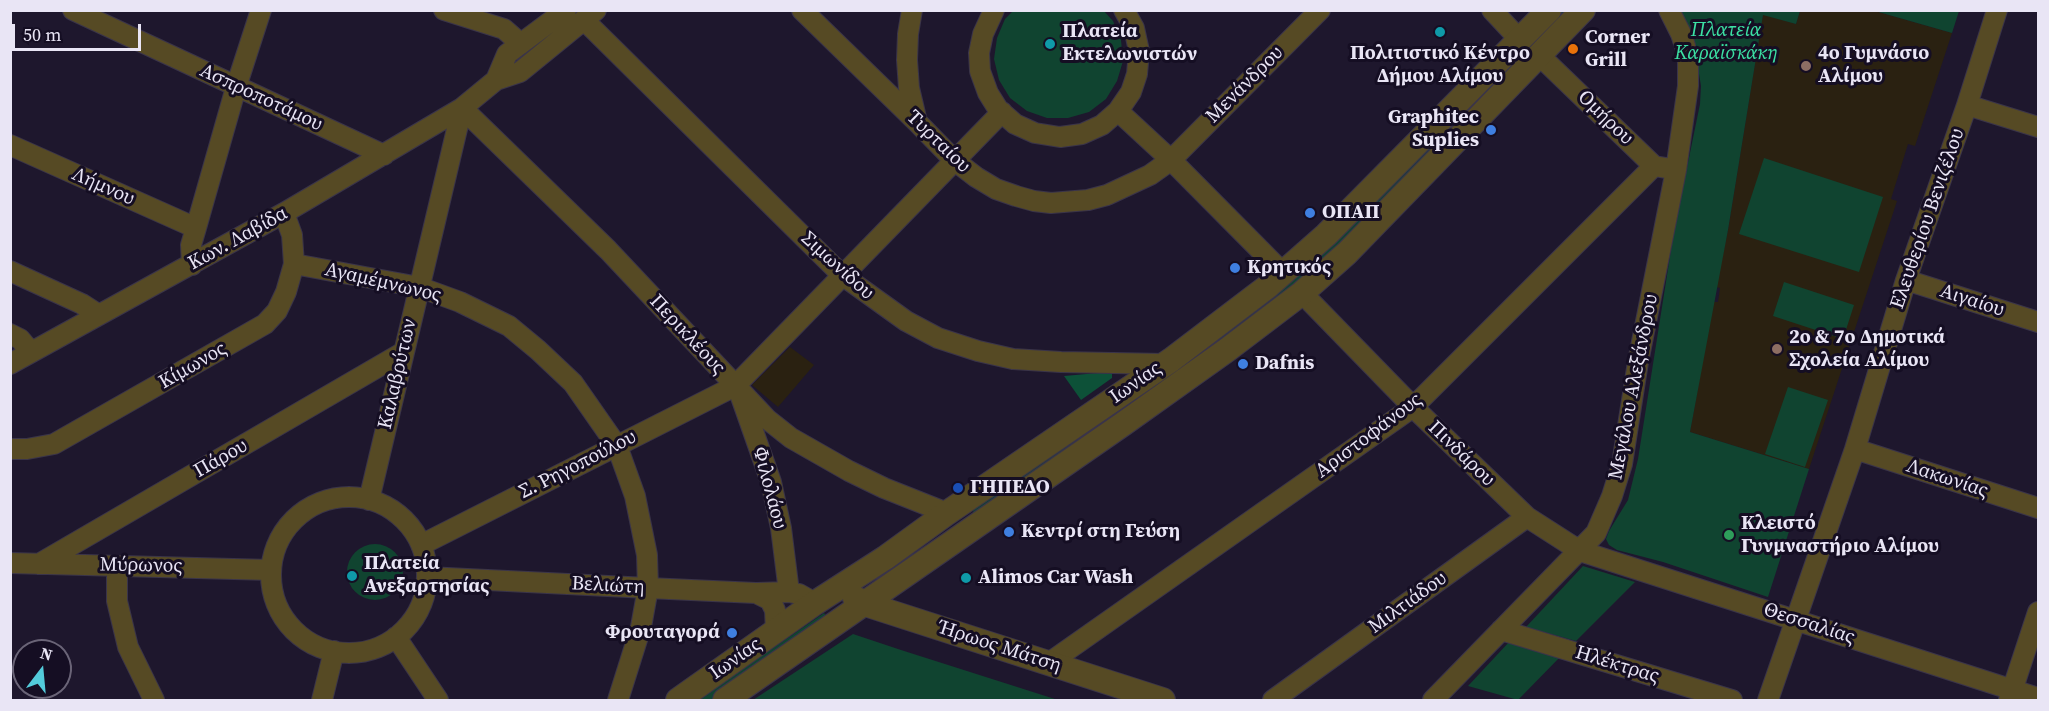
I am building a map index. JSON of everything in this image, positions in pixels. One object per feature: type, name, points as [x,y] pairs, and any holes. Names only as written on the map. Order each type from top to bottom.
[{"type":"street","name":"Ασπροποτάμου","points":[[73,10],[114,19],[237,87],[384,155]]},
{"type":"street","points":[[192,264],[191,245],[261,10]]},
{"type":"street","points":[[444,10],[504,29],[521,44]]},
{"type":"street","points":[[496,80],[507,54],[566,10]]},
{"type":"street","name":"Τυρταίου","points":[[802,10],[954,160],[996,189],[1034,201],[1051,203],[1088,200],[1107,195],[1150,175],[1171,160]]},
{"type":"street","points":[[912,10],[908,34],[909,88],[917,122]]},
{"type":"street","points":[[994,10],[982,34],[979,62],[984,85],[993,102],[1015,124],[1026,130],[1060,137],[1078,135],[1102,125],[1118,111],[1133,88],[1139,60],[1137,37],[1124,10]]},
{"type":"street","name":"Μενάνδρου","points":[[1171,160],[1320,10]]},
{"type":"street","points":[[1492,10],[1520,40]]},
{"type":"street","name":"Ιωνίας","points":[[678,700],[815,603],[885,558],[1212,331],[1284,274],[1363,198],[1549,10]]},
{"type":"street","name":"Ιωνίας","points":[[725,700],[1195,374],[1302,293],[1347,253],[1583,10]]},
{"type":"street","name":"Μεγάλου Αλεξάνδρου","points":[[1433,700],[1565,564],[1580,552],[1596,533],[1612,496],[1622,464],[1638,362],[1676,170],[1689,78],[1682,34],[1669,10]]},
{"type":"street","name":"Ελευθερίου Βενιζέλου","points":[[1768,700],[1855,449],[1906,280],[1967,105],[1997,10]]},
{"type":"street","points":[[496,80],[520,72],[590,15]]},
{"type":"street","name":"Σιμωνίδου","points":[[590,15],[842,275],[906,321],[938,338],[1013,359],[1049,362],[1164,364]]},
{"type":"street","name":"Ομήρου","points":[[1539,55],[1654,166]]},
{"type":"street","name":"Κων. Λαβίδα","points":[[10,364],[284,213],[384,155],[462,108],[496,80]]},
{"type":"street","points":[[1967,105],[2038,127]]},
{"type":"street","name":"Καλαβρύτων","points":[[369,500],[402,353],[462,108]]},
{"type":"street","name":"Περικλέους","points":[[462,108],[608,250],[767,419],[791,438],[821,456],[884,488],[947,513]]},
{"type":"street","points":[[1118,111],[1171,160],[1284,274]]},
{"type":"street","name":"Σ. Ρηγοπούλου","points":[[421,545],[736,387],[1002,112]]},
{"type":"street","name":"Λήμνου","points":[[10,145],[196,228]]},
{"type":"street","points":[[1654,166],[1676,170]]},
{"type":"street","name":"Αριστοφάνους","points":[[1049,663],[1413,407],[1654,166]]},
{"type":"street","name":"Κίμωνος","points":[[10,449],[27,449],[54,444],[265,324],[277,310],[286,292],[294,264],[292,235],[284,213]]},
{"type":"street","name":"Αγαμέμνωνος","points":[[294,264],[419,287],[460,302],[509,327],[573,383],[617,446],[635,496],[644,530],[648,588],[641,627],[618,700]]},
{"type":"street","points":[[10,271],[82,304],[99,315]]},
{"type":"street","name":"Αιγαίου","points":[[1906,280],[2038,322]]},
{"type":"street","name":"Πινδάρου","points":[[1302,293],[1413,407],[1527,517],[1580,552]]},
{"type":"street","points":[[10,334],[20,339],[31,352]]},
{"type":"street","name":"Πάρου","points":[[39,564],[402,353]]},
{"type":"street","name":"Φιλολάου","points":[[736,387],[771,482],[781,528],[789,592]]},
{"type":"street","name":"Λακωνίας","points":[[1855,449],[2038,508]]},
{"type":"street","points":[[356,498],[369,500],[389,509],[409,526],[421,545],[427,576],[425,594],[419,610],[412,622],[396,637],[371,650],[357,653],[334,651],[307,641],[288,624],[275,598],[271,570],[280,540],[289,526],[302,514],[325,501],[356,498]]},
{"type":"street","name":"Μιλτιάδου","points":[[1273,700],[1290,694],[1527,517]]},
{"type":"street","name":"Θεσσαλίας","points":[[1580,552],[1795,620],[2011,695],[2038,698]]},
{"type":"street","name":"Μύρωνος","points":[[10,563],[271,570]]},
{"type":"street","points":[[117,566],[117,601],[128,647],[154,700]]},
{"type":"street","name":"Βελιώτη","points":[[427,576],[756,593],[789,592]]},
{"type":"street","name":"Ήρωος Μάτση","points":[[837,588],[865,604],[1162,700]]},
{"type":"street","points":[[789,592],[799,594],[815,603]]},
{"type":"street","points":[[756,593],[770,600],[775,610],[776,632]]},
{"type":"street","points":[[2011,695],[2038,612]]},
{"type":"street","name":"Ηλέκτρας","points":[[1501,630],[1732,700]]},
{"type":"street","points":[[396,637],[438,700]]},
{"type":"street","points":[[322,700],[334,651]]},
{"type":"shaded area","points":[[1800,11],[1875,11],[1952,33],[1915,146],[1908,144],[1891,199],[1897,201],[1809,469],[1690,432],[1713,302],[1718,302],[1720,288],[1716,287],[1728,230],[1763,14],[1796,24]]},
{"type":"shaded area","points":[[790,347],[814,365],[778,407],[752,385]]},
{"type":"green space","name":"Πλατεία Εκτελωνιστών","points":[[1103,10],[1113,21],[1121,40],[1123,61],[1117,81],[1106,99],[1089,112],[1068,118],[1047,118],[1027,111],[1010,98],[999,80],[994,59],[997,38],[1005,19],[1013,11]]},
{"type":"green space","points":[[1959,10],[1952,33],[1875,11]]},
{"type":"green space","points":[[1559,11],[1573,11],[1302,283],[968,519],[974,509],[1212,340]]},
{"type":"green space","name":"Πλατεία Καραϊσκάκη","points":[[1680,11],[1800,11],[1796,24],[1763,15],[1728,230],[1690,432],[1809,469],[1768,597],[1663,562],[1617,550],[1609,545],[1606,539],[1628,500],[1638,459],[1674,231],[1700,104],[1701,86],[1694,43]]},
{"type":"green space","points":[[1764,158],[1883,197],[1859,272],[1739,234]]},
{"type":"green space","points":[[1784,282],[1854,305],[1843,339],[1773,316]]},
{"type":"green space","points":[[1109,372],[1112,378],[1081,400],[1064,376]]},
{"type":"green space","points":[[1788,387],[1828,400],[1805,467],[1765,454]]},
{"type":"green space","points":[[370,544],[380,544],[395,552],[401,561],[403,572],[401,583],[395,592],[380,600],[370,600],[359,595],[352,588],[347,577],[347,567],[352,556],[359,549]]},
{"type":"green space","points":[[1583,566],[1635,582],[1576,641],[1526,627]]},
{"type":"green space","points":[[824,613],[829,620],[713,700],[698,700]]},
{"type":"green space","points":[[853,634],[901,650],[1058,700],[753,700]]},
{"type":"green space","points":[[1510,641],[1561,656],[1518,700],[1468,686]]},
{"type":"place","name":"Πολιτιστικό Κέντρο Δήμου Αλίμου","points":[[1440,32]]},
{"type":"place","name":"Πλατεία Εκτελωνιστών","points":[[1050,44]]},
{"type":"place","name":"Corner Grill","points":[[1573,49]]},
{"type":"place","name":"4ο Γυμνάσιο Αλίμου","points":[[1806,66]]},
{"type":"place","name":"Graphitec Suplies","points":[[1491,130]]},
{"type":"place","name":"ΟΠΑΠ","points":[[1310,213]]},
{"type":"place","name":"Κρητικός","points":[[1235,268]]},
{"type":"place","name":"2ο & 7ο Δημοτικά Σχολεία Αλίμου","points":[[1777,349]]},
{"type":"place","name":"Dafnis","points":[[1243,364]]},
{"type":"place","name":"ΓΗΠΕΔΟ","points":[[958,488]]},
{"type":"place","name":"Κεντρί στη Γεύση","points":[[1009,532]]},
{"type":"place","name":"Κλειστό Γυνμναστήριο Αλίμου","points":[[1729,535]]},
{"type":"place","name":"Πλατεία Ανεξαρτησίας","points":[[352,576]]},
{"type":"place","name":"Alimos Car Wash","points":[[966,578]]},
{"type":"place","name":"Φρουταγορά","points":[[732,633]]}]
